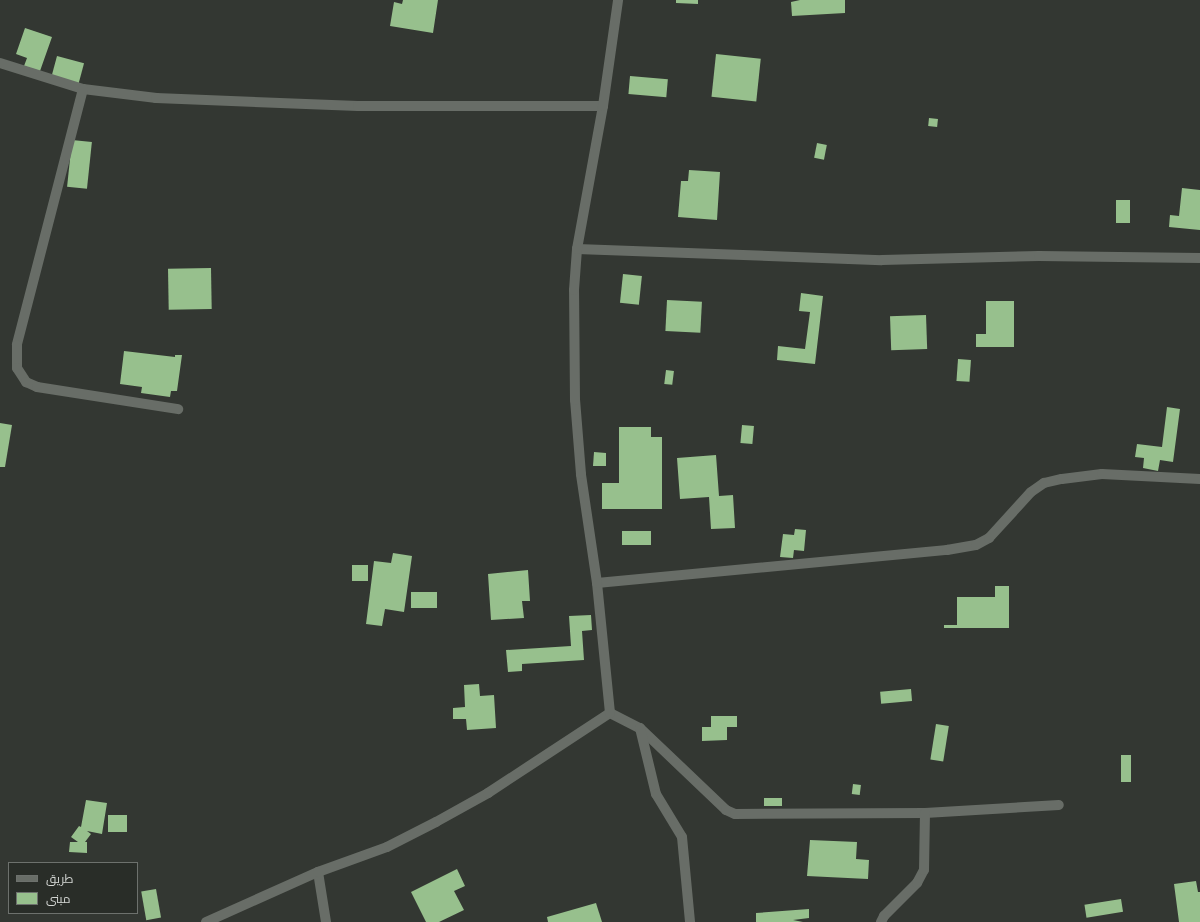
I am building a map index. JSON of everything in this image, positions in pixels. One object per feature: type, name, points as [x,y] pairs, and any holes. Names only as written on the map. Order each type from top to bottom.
[{"type":"street","points":[[610,713],[597,583],[582,482],[575,400],[574,290],[577,249],[603,106],[618,0]]},
{"type":"street","points":[[0,63],[83,89],[156,98],[358,106],[603,106]]},
{"type":"street","points":[[83,89],[16,345],[17,368],[26,382],[37,387],[178,410]]},
{"type":"street","points":[[577,249],[882,260],[1039,256],[1200,258]]},
{"type":"street","points":[[597,583],[969,547],[989,538],[1031,492],[1044,484],[1062,479],[1102,474],[1200,479]]},
{"type":"street","points":[[610,713],[640,728],[726,810],[735,814],[925,813],[1058,805]]},
{"type":"street","points":[[206,922],[318,872],[387,847],[488,793],[610,713]]},
{"type":"street","points":[[640,728],[656,794],[682,837],[690,922]]},
{"type":"street","points":[[881,922],[884,916],[917,883],[924,870],[925,813]]},
{"type":"street","points":[[318,872],[326,922]]},
{"type":"building","points":[[403,0],[438,0],[433,33],[390,26],[394,2],[402,4]]},
{"type":"building","points":[[676,0],[698,0],[698,4],[676,3]]},
{"type":"building","points":[[800,0],[845,0],[845,13],[792,16],[791,2]]},
{"type":"building","points":[[25,28],[52,37],[40,71],[24,66],[27,58],[16,54]]},
{"type":"building","points":[[716,54],[761,59],[756,101],[712,97]]},
{"type":"building","points":[[57,56],[84,63],[79,84],[52,76]]},
{"type":"building","points":[[630,76],[668,79],[666,97],[628,94]]},
{"type":"building","points":[[929,118],[938,119],[937,127],[928,126]]},
{"type":"building","points":[[72,140],[92,142],[87,189],[67,187]]},
{"type":"building","points":[[817,143],[827,145],[824,160],[814,158]]},
{"type":"building","points":[[689,170],[720,172],[717,220],[678,217],[681,181],[688,181]]},
{"type":"building","points":[[1182,188],[1200,190],[1200,230],[1169,227],[1170,215],[1179,216]]},
{"type":"building","points":[[1116,200],[1130,200],[1130,223],[1116,223]]},
{"type":"building","points":[[211,268],[212,309],[169,310],[168,269]]},
{"type":"building","points":[[623,274],[642,276],[639,305],[620,303]]},
{"type":"building","points":[[801,293],[823,296],[815,364],[777,360],[778,346],[805,349],[810,312],[799,311]]},
{"type":"building","points":[[667,300],[702,302],[700,333],[665,331]]},
{"type":"building","points":[[986,301],[1014,301],[1014,347],[976,347],[976,334],[986,334]]},
{"type":"building","points":[[926,315],[927,349],[891,350],[890,316]]},
{"type":"building","points":[[124,351],[175,357],[175,355],[182,355],[177,391],[171,391],[170,397],[141,393],[142,387],[120,384]]},
{"type":"building","points":[[958,359],[971,360],[969,382],[956,381]]},
{"type":"building","points":[[666,370],[674,371],[672,385],[664,384]]},
{"type":"building","points":[[1167,407],[1180,409],[1173,462],[1160,460],[1158,471],[1143,468],[1144,458],[1135,457],[1137,444],[1162,447]]},
{"type":"building","points":[[0,423],[12,425],[5,467],[0,467]]},
{"type":"building","points":[[742,425],[754,426],[752,444],[740,443]]},
{"type":"building","points":[[619,427],[651,427],[651,437],[662,437],[662,509],[602,509],[602,483],[619,483]]},
{"type":"building","points":[[594,452],[606,453],[606,466],[593,466]]},
{"type":"building","points":[[716,455],[719,496],[733,495],[735,528],[711,529],[709,497],[680,499],[677,458]]},
{"type":"building","points":[[795,529],[806,530],[804,551],[794,550],[793,558],[780,557],[783,534],[794,535]]},
{"type":"building","points":[[622,531],[651,531],[651,545],[622,545]]},
{"type":"building","points":[[393,553],[412,556],[404,612],[385,609],[382,626],[366,624],[374,561],[391,563]]},
{"type":"building","points":[[352,565],[368,565],[368,581],[352,581]]},
{"type":"building","points":[[528,570],[530,601],[522,601],[524,618],[491,620],[488,574]]},
{"type":"building","points":[[995,586],[1009,586],[1009,628],[944,628],[944,625],[957,625],[957,597],[995,597]]},
{"type":"building","points":[[411,592],[437,592],[437,608],[411,608]]},
{"type":"building","points":[[591,615],[592,630],[582,631],[584,660],[522,664],[522,671],[508,672],[506,650],[571,646],[569,616]]},
{"type":"building","points":[[479,684],[480,696],[494,695],[496,728],[467,730],[466,719],[453,719],[453,708],[465,707],[464,685]]},
{"type":"building","points":[[911,689],[912,701],[881,704],[880,692]]},
{"type":"building","points":[[711,716],[737,716],[737,727],[727,727],[727,740],[702,741],[702,727],[711,727]]},
{"type":"building","points":[[936,724],[949,726],[943,762],[930,760]]},
{"type":"building","points":[[1121,755],[1131,755],[1131,782],[1121,782]]},
{"type":"building","points":[[853,784],[861,785],[860,795],[852,794]]},
{"type":"building","points":[[764,798],[782,798],[782,806],[764,806]]},
{"type":"building","points":[[86,800],[107,803],[102,834],[87,831],[91,834],[85,842],[87,842],[87,853],[69,852],[70,842],[78,842],[71,837],[79,826],[81,827]]},
{"type":"building","points":[[108,815],[127,815],[127,832],[108,832]]},
{"type":"building","points":[[810,840],[857,842],[856,859],[869,860],[868,879],[807,876]]},
{"type":"building","points":[[457,869],[465,886],[454,891],[464,910],[439,922],[426,922],[411,892]]},
{"type":"building","points":[[1196,881],[1198,892],[1200,892],[1200,922],[1179,922],[1174,884]]},
{"type":"building","points":[[156,889],[161,918],[146,920],[141,892]]},
{"type":"building","points":[[1121,899],[1123,912],[1086,918],[1084,905]]},
{"type":"building","points":[[596,903],[602,922],[548,922],[547,917]]},
{"type":"building","points":[[809,909],[809,918],[793,920],[803,922],[756,922],[756,913]]}]
